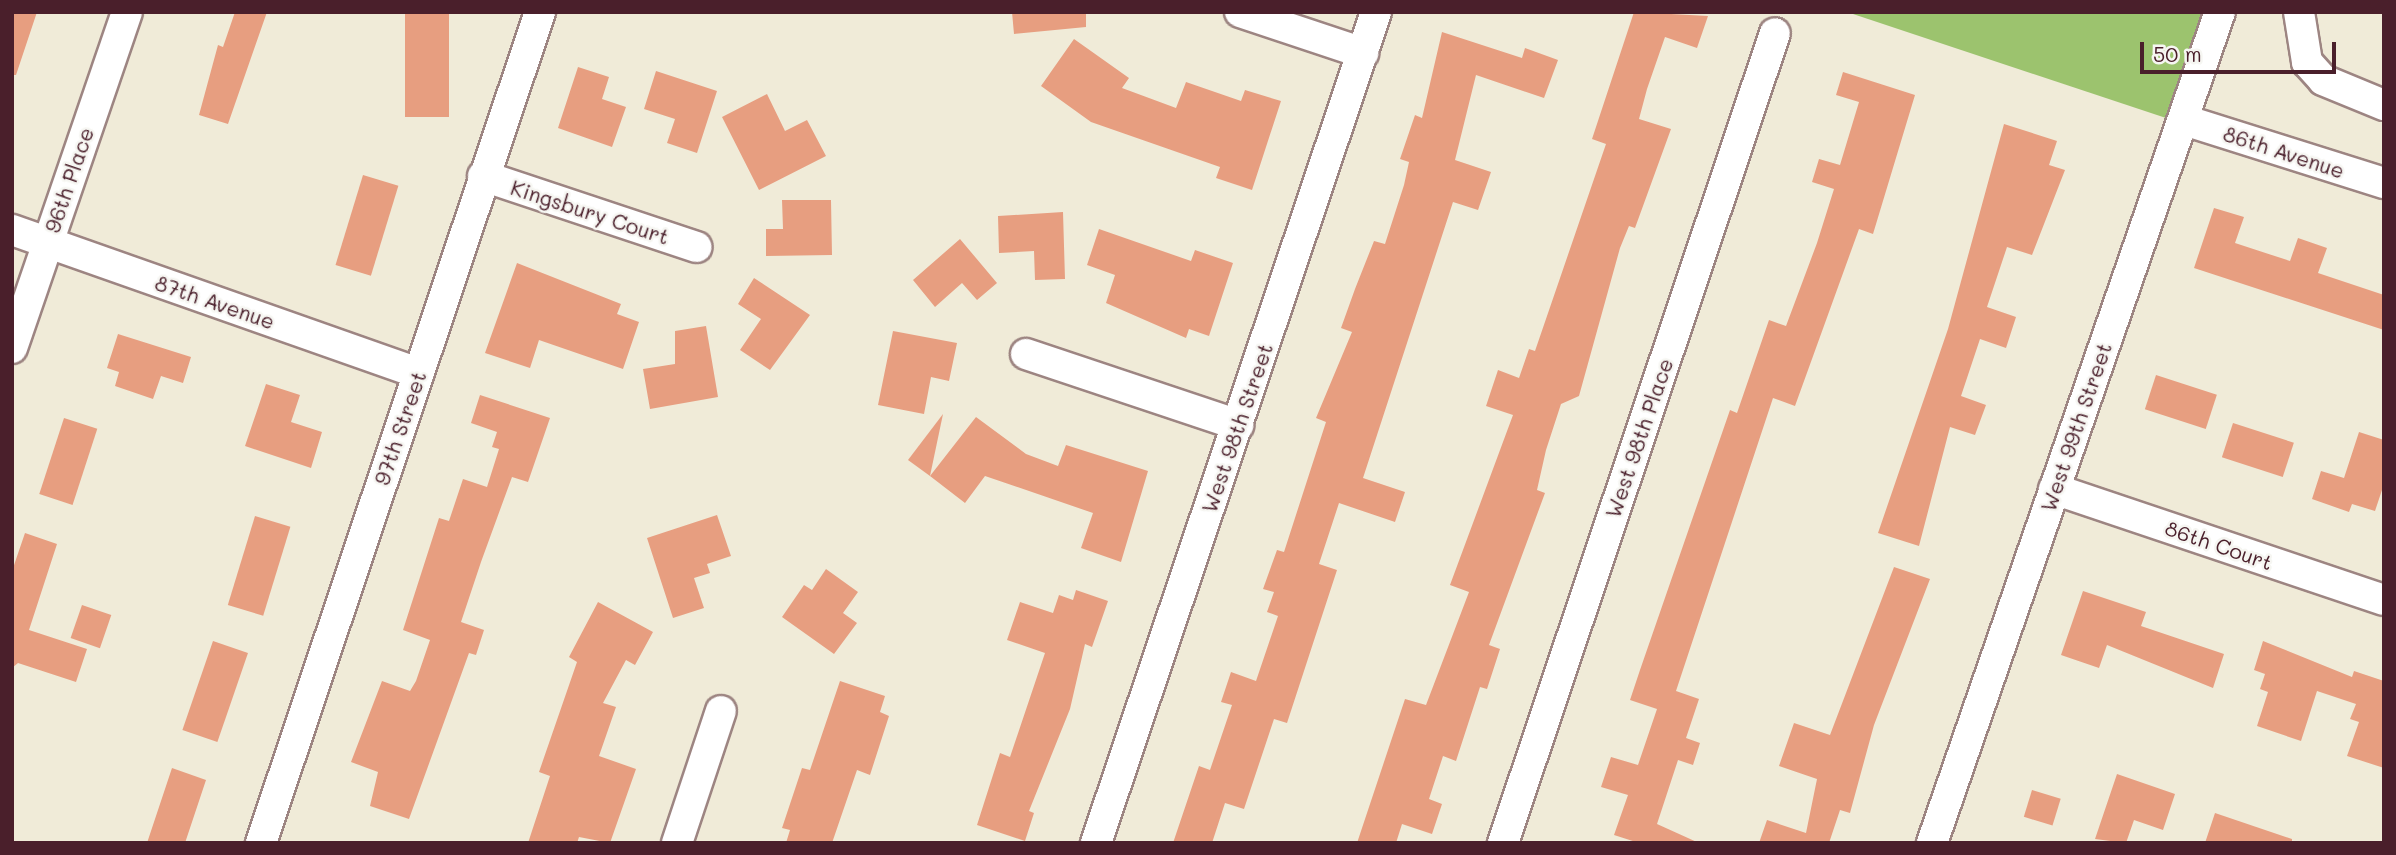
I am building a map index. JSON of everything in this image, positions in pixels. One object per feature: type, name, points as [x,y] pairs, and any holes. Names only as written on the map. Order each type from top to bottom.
[{"type":"street","name":"96th Place","points":[[12,348],[127,12]]},
{"type":"street","name":"97th Street","points":[[261,843],[540,12]]},
{"type":"street","points":[[1240,12],[1363,53]]},
{"type":"street","name":"West 98th Street","points":[[1096,843],[1376,12]]},
{"type":"street","name":"West 99th Street","points":[[1932,843],[2220,12]]},
{"type":"street","points":[[2299,12],[2307,62],[2338,90],[2384,105]]},
{"type":"street","name":"West 98th Place","points":[[1503,843],[1775,33]]},
{"type":"street","name":"86th Avenue","points":[[2184,120],[2384,183]]},
{"type":"street","name":"Kingsbury Court","points":[[483,176],[696,247]]},
{"type":"street","name":"87th Avenue","points":[[12,230],[419,373]]},
{"type":"street","points":[[1026,354],[1238,425]]},
{"type":"street","name":"86th Court","points":[[2054,489],[2384,600]]},
{"type":"street","points":[[677,843],[722,710]]},
{"type":"green space","points":[[1847,12],[2202,12],[2166,118]]},
{"type":"building","points":[[12,12],[37,12],[16,75],[12,75]]},
{"type":"building","points":[[235,12],[267,12],[228,124],[199,115],[218,45],[223,47]]},
{"type":"building","points":[[405,12],[449,12],[449,117],[405,117]]},
{"type":"building","points":[[1012,12],[1086,12],[1086,27],[1014,34]]},
{"type":"building","points":[[1634,12],[1708,16],[1697,48],[1665,37],[1647,89],[1639,119],[1671,129],[1635,228],[1629,226],[1620,248],[1579,396],[1561,404],[1537,490],[1545,493],[1489,645],[1500,649],[1487,689],[1480,687],[1456,761],[1443,756],[1429,799],[1442,804],[1432,834],[1402,824],[1396,843],[1357,843],[1405,699],[1426,705],[1469,592],[1450,585],[1513,415],[1486,406],[1498,370],[1519,378],[1529,349],[1535,351],[1606,144],[1592,139]]},
{"type":"building","points":[[1442,32],[1522,58],[1525,48],[1558,60],[1544,98],[1476,75],[1455,160],[1491,172],[1478,210],[1453,202],[1363,478],[1405,492],[1395,522],[1339,503],[1319,564],[1337,570],[1287,723],[1274,719],[1244,809],[1225,803],[1212,843],[1173,843],[1199,766],[1210,770],[1232,705],[1221,702],[1231,672],[1256,681],[1278,616],[1267,612],[1274,592],[1263,589],[1277,550],[1284,552],[1326,422],[1316,418],[1352,332],[1341,328],[1374,241],[1385,244],[1404,185],[1409,162],[1400,159],[1415,115],[1422,118]]},
{"type":"building","points":[[1074,39],[1129,78],[1122,88],[1176,108],[1186,82],[1241,101],[1245,90],[1281,101],[1252,190],[1216,178],[1220,167],[1091,122],[1041,86]]},
{"type":"building","points":[[578,67],[609,77],[602,99],[626,107],[612,147],[558,128]]},
{"type":"building","points":[[656,71],[717,91],[697,153],[667,143],[675,119],[644,109]]},
{"type":"building","points":[[1843,72],[1915,95],[1873,234],[1859,229],[1795,406],[1773,398],[1676,691],[1699,699],[1686,738],[1700,743],[1693,765],[1678,760],[1657,824],[1699,843],[1639,843],[1614,835],[1628,795],[1601,787],[1611,757],[1638,765],[1657,709],[1630,700],[1640,670],[1730,410],[1737,413],[1769,320],[1786,326],[1817,243],[1834,189],[1812,182],[1819,159],[1840,165],[1859,102],[1836,95]]},
{"type":"building","points":[[767,94],[785,131],[807,120],[826,156],[759,190],[722,117]]},
{"type":"building","points":[[2004,124],[2057,141],[2049,165],[2065,170],[2032,255],[2007,247],[1987,307],[2016,317],[2006,348],[1980,339],[1961,396],[1986,405],[1975,435],[1950,427],[1919,546],[1878,533],[1948,329]]},
{"type":"building","points":[[363,175],[398,186],[371,276],[336,265]]},
{"type":"building","points":[[782,200],[831,200],[832,255],[766,256],[766,229],[783,229]]},
{"type":"building","points":[[2214,208],[2244,217],[2235,243],[2290,261],[2298,238],[2327,248],[2318,273],[2384,295],[2384,330],[2194,268]]},
{"type":"building","points":[[1063,212],[1065,279],[1035,280],[1034,251],[999,253],[998,216]]},
{"type":"building","points":[[1099,229],[1191,261],[1195,250],[1233,263],[1209,336],[1189,329],[1186,338],[1106,303],[1115,275],[1087,265]]},
{"type":"building","points":[[960,239],[997,283],[977,300],[962,283],[935,307],[913,280]]},
{"type":"building","points":[[517,263],[621,304],[617,314],[639,322],[623,369],[539,340],[530,368],[485,353]]},
{"type":"building","points":[[754,278],[810,315],[770,370],[740,350],[761,319],[738,304]]},
{"type":"building","points":[[706,326],[718,397],[650,409],[643,369],[675,364],[675,331]]},
{"type":"building","points":[[893,331],[957,343],[949,381],[931,377],[924,414],[878,405]]},
{"type":"building","points":[[118,334],[191,357],[183,383],[161,376],[153,399],[115,386],[119,372],[107,368]]},
{"type":"building","points":[[2156,375],[2217,395],[2206,429],[2145,409]]},
{"type":"building","points":[[266,384],[300,395],[291,422],[322,432],[311,468],[245,446]]},
{"type":"building","points":[[480,395],[550,418],[528,482],[512,477],[481,562],[461,622],[484,630],[476,655],[469,653],[409,819],[370,806],[378,772],[351,762],[382,681],[410,691],[416,681],[430,640],[403,630],[439,518],[449,521],[463,479],[487,487],[499,449],[492,447],[497,432],[471,423]]},
{"type":"building","points":[[943,414],[930,476],[908,460]]},
{"type":"building","points":[[976,417],[1026,454],[1058,466],[1066,445],[1148,471],[1121,562],[1081,548],[1093,513],[985,476],[965,503],[930,476]]},
{"type":"building","points":[[64,418],[97,429],[73,505],[39,494]]},
{"type":"building","points":[[2233,423],[2294,443],[2283,477],[2222,457]]},
{"type":"building","points":[[2359,432],[2384,440],[2384,484],[2375,511],[2352,504],[2349,512],[2312,499],[2321,471],[2344,478]]},
{"type":"building","points":[[717,515],[731,556],[707,564],[710,573],[694,578],[704,608],[673,618],[647,538]]},
{"type":"building","points":[[255,516],[290,527],[263,616],[228,605]]},
{"type":"building","points":[[25,533],[57,544],[29,630],[87,649],[76,682],[18,663],[12,668],[12,571]]},
{"type":"building","points":[[1894,567],[1930,579],[1874,725],[1850,813],[1840,810],[1829,843],[1759,843],[1767,820],[1806,833],[1817,779],[1779,766],[1794,723],[1830,735]]},
{"type":"building","points":[[826,569],[858,592],[843,613],[857,623],[834,654],[782,617],[804,585],[812,590]]},
{"type":"building","points":[[1076,590],[1108,601],[1092,647],[1085,644],[1070,709],[1029,811],[1034,813],[1025,841],[977,825],[1000,753],[1010,757],[1045,653],[1007,640],[1020,602],[1053,613],[1059,595],[1073,600]]},
{"type":"building","points":[[2083,591],[2146,612],[2141,626],[2224,654],[2213,688],[2107,645],[2099,668],[2061,655]]},
{"type":"building","points":[[598,602],[653,632],[635,665],[626,660],[603,703],[616,707],[599,756],[636,769],[610,843],[579,837],[577,843],[528,843],[550,776],[539,772],[577,662],[569,657]]},
{"type":"building","points":[[82,605],[111,615],[100,648],[71,638]]},
{"type":"building","points":[[213,641],[248,653],[217,742],[182,730]]},
{"type":"building","points":[[2263,641],[2352,677],[2354,671],[2384,681],[2384,768],[2347,756],[2359,722],[2350,719],[2356,704],[2317,691],[2301,741],[2257,726],[2268,692],[2260,689],[2265,674],[2254,670]]},
{"type":"building","points":[[840,681],[885,696],[880,712],[889,716],[870,775],[857,770],[832,843],[786,843],[790,830],[782,828],[802,768],[810,770]]},
{"type":"building","points":[[172,768],[206,780],[185,843],[147,843]]},
{"type":"building","points":[[2117,774],[2175,794],[2163,830],[2134,820],[2126,843],[2095,839]]},
{"type":"building","points":[[2032,790],[2061,799],[2053,826],[2024,817]]},
{"type":"building","points":[[2215,813],[2292,839],[2292,843],[2205,843]]}]
